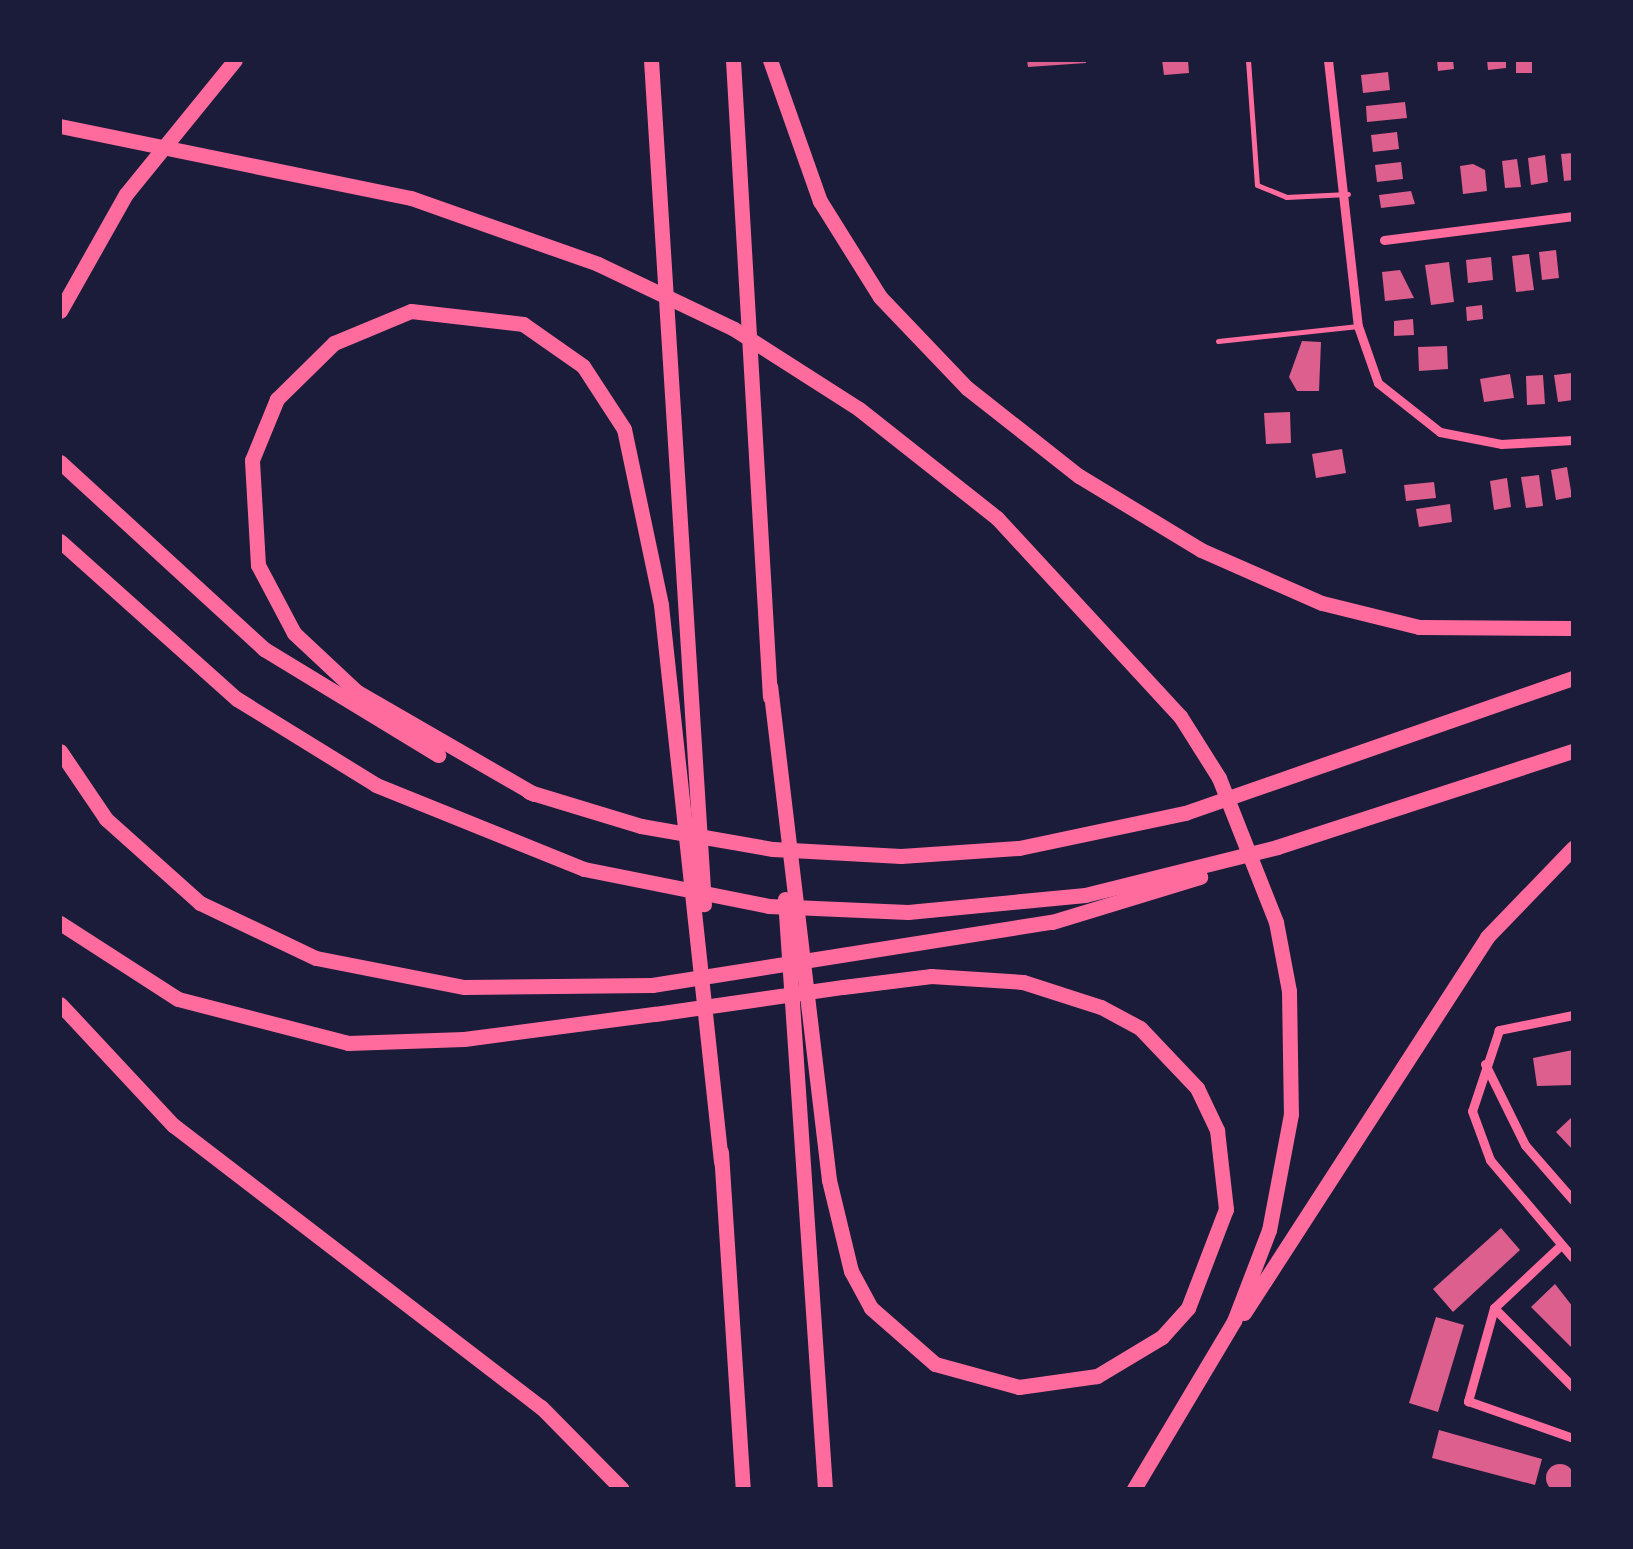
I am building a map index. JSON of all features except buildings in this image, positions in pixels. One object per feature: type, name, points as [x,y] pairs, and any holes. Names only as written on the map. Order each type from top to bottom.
[{"type":"highway","points":[[60,311],[126,194],[234,60]]},
{"type":"highway","points":[[651,60],[743,1489]]},
{"type":"highway","points":[[733,60],[770,687],[825,1489]]},
{"type":"highway","points":[[770,60],[820,201],[880,297],[967,388],[1078,476],[1201,550],[1322,604],[1419,627],[1573,628]]},
{"type":"highway","points":[[60,126],[410,198],[598,264],[806,372],[997,518],[1115,638],[1219,778],[1252,857],[1289,991],[1291,1114],[1269,1230],[1234,1321],[1134,1489]]},
{"type":"highway","points":[[534,794],[357,692],[294,634],[258,565],[252,460],[277,399],[334,343],[411,311],[523,324],[583,366],[624,429],[659,588],[721,1162]]},
{"type":"highway","points":[[60,462],[264,649],[393,732],[534,794],[641,826],[834,854],[1019,848],[1185,814],[1573,678]]},
{"type":"highway","points":[[60,541],[190,662],[311,748],[441,817],[646,884],[839,912],[1029,903],[1208,871]]},
{"type":"highway","points":[[60,923],[178,999],[296,1036],[405,1044],[655,1014],[843,987],[947,976],[1022,982],[1101,1007],[1171,1055],[1217,1130],[1226,1209],[1205,1278],[1162,1337],[1097,1376],[1019,1387],[936,1364],[871,1308],[851,1271],[829,1180],[770,687]]},
{"type":"highway","points":[[60,751],[106,819],[158,872],[269,940],[464,987],[652,985],[1052,922],[1573,751]]},
{"type":"highway","points":[[1188,1400],[1487,937],[1573,848]]},
{"type":"highway","points":[[60,1004],[172,1125],[541,1407],[622,1489]]},
{"type":"street","points":[[1328,60],[1348,194],[1358,326],[1378,383],[1407,411],[1482,442],[1573,440]]},
{"type":"street","points":[[1384,240],[1573,216]]},
{"type":"street","points":[[1573,1015],[1506,1025],[1485,1064],[1472,1111],[1490,1160],[1573,1258]]},
{"type":"street","points":[[1485,1064],[1526,1145],[1573,1200]]},
{"type":"street","points":[[1561,1245],[1494,1308],[1468,1401],[1573,1438]]},
{"type":"street","points":[[1494,1308],[1573,1388]]},
{"type":"lane","points":[[1248,60],[1257,184],[1286,198],[1348,194]]},
{"type":"lane","points":[[1218,341],[1358,326]]}]
